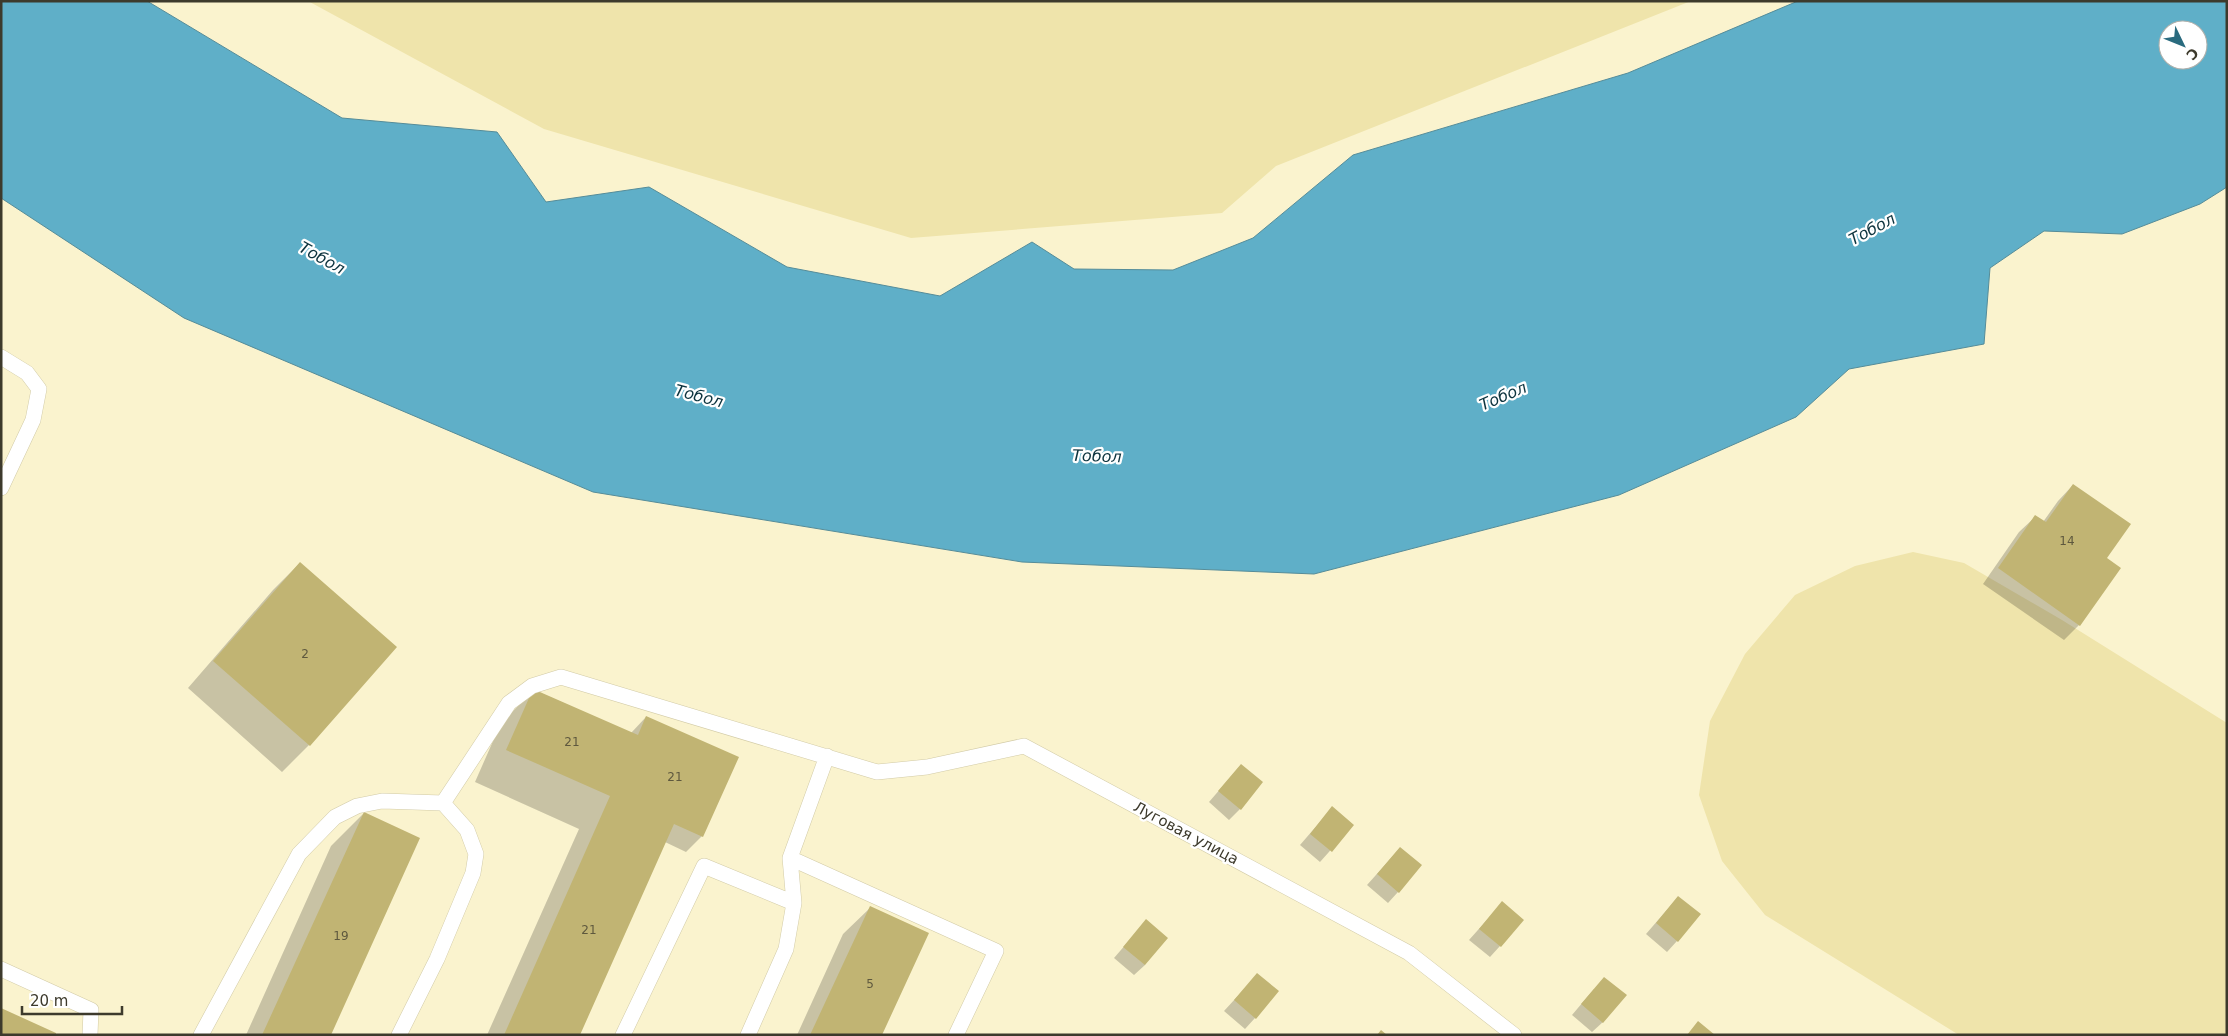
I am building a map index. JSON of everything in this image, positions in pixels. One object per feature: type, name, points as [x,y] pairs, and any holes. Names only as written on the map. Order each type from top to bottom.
[{"type":"lane","points":[[1,357],[27,373],[39,389],[33,420],[1,488]]},
{"type":"lane","name":"Луговая улица","points":[[444,803],[509,703],[532,686],[561,677],[877,772],[927,767],[1024,746],[1409,953],[1514,1035]]},
{"type":"lane","points":[[748,1035],[786,949],[794,903],[790,858],[827,756]]},
{"type":"lane","points":[[201,1035],[299,854],[335,817],[357,806],[382,801],[444,803],[467,830],[476,854],[473,873],[437,959],[399,1035]]},
{"type":"lane","points":[[790,858],[996,951],[956,1035]]},
{"type":"lane","points":[[623,1035],[704,866],[794,903]]},
{"type":"lane","points":[[1,969],[91,1010],[90,1035]]},
{"type":"shaded area","points":[[308,1],[1691,1],[1276,166],[1222,213],[911,238],[544,129]]},
{"type":"shaded area","points":[[1913,552],[1964,563],[2062,620],[2227,723],[2227,1035],[1959,1035],[1765,915],[1722,861],[1699,795],[1710,721],[1745,654],[1795,595],[1855,566]]},
{"type":"water","name":"Тобол","points":[[1,1],[147,1],[342,118],[497,132],[546,202],[649,187],[787,267],[940,296],[1032,242],[1074,269],[1173,270],[1253,238],[1353,155],[1628,73],[1798,1],[2227,1],[2227,187],[2200,204],[2122,234],[2044,231],[1990,268],[1984,344],[1849,369],[1796,417],[1619,495],[1314,574],[1022,562],[593,492],[184,318],[1,198]]},
{"type":"building","points":[[2073,484],[2131,524],[2107,558],[2121,568],[2080,626],[1998,568],[2035,515],[2046,522]]},
{"type":"building","points":[[300,562],[397,647],[310,746],[213,661]]},
{"type":"building","points":[[533,689],[638,735],[646,716],[739,757],[703,837],[674,824],[580,1035],[504,1035],[610,796],[506,750]]},
{"type":"building","points":[[1241,764],[1263,782],[1241,810],[1218,791]]},
{"type":"building","points":[[1332,806],[1354,825],[1332,852],[1310,834]]},
{"type":"building","points":[[364,812],[420,838],[331,1035],[262,1035]]},
{"type":"building","points":[[1400,847],[1422,865],[1399,893],[1377,874]]},
{"type":"building","points":[[1678,896],[1701,914],[1678,942],[1656,923]]},
{"type":"building","points":[[1502,901],[1524,920],[1501,947],[1479,929]]},
{"type":"building","points":[[870,906],[929,933],[882,1035],[810,1035]]},
{"type":"building","points":[[1146,919],[1168,938],[1145,965],[1123,947]]},
{"type":"building","points":[[1257,973],[1279,991],[1256,1019],[1234,1000]]},
{"type":"building","points":[[1604,977],[1627,995],[1603,1023],[1581,1004]]},
{"type":"building","points":[[1,1008],[56,1033],[56,1035],[1,1035]]},
{"type":"building","points":[[1698,1021],[1715,1035],[1687,1035]]},
{"type":"building","points":[[1381,1030],[1387,1035],[1377,1035]]}]
